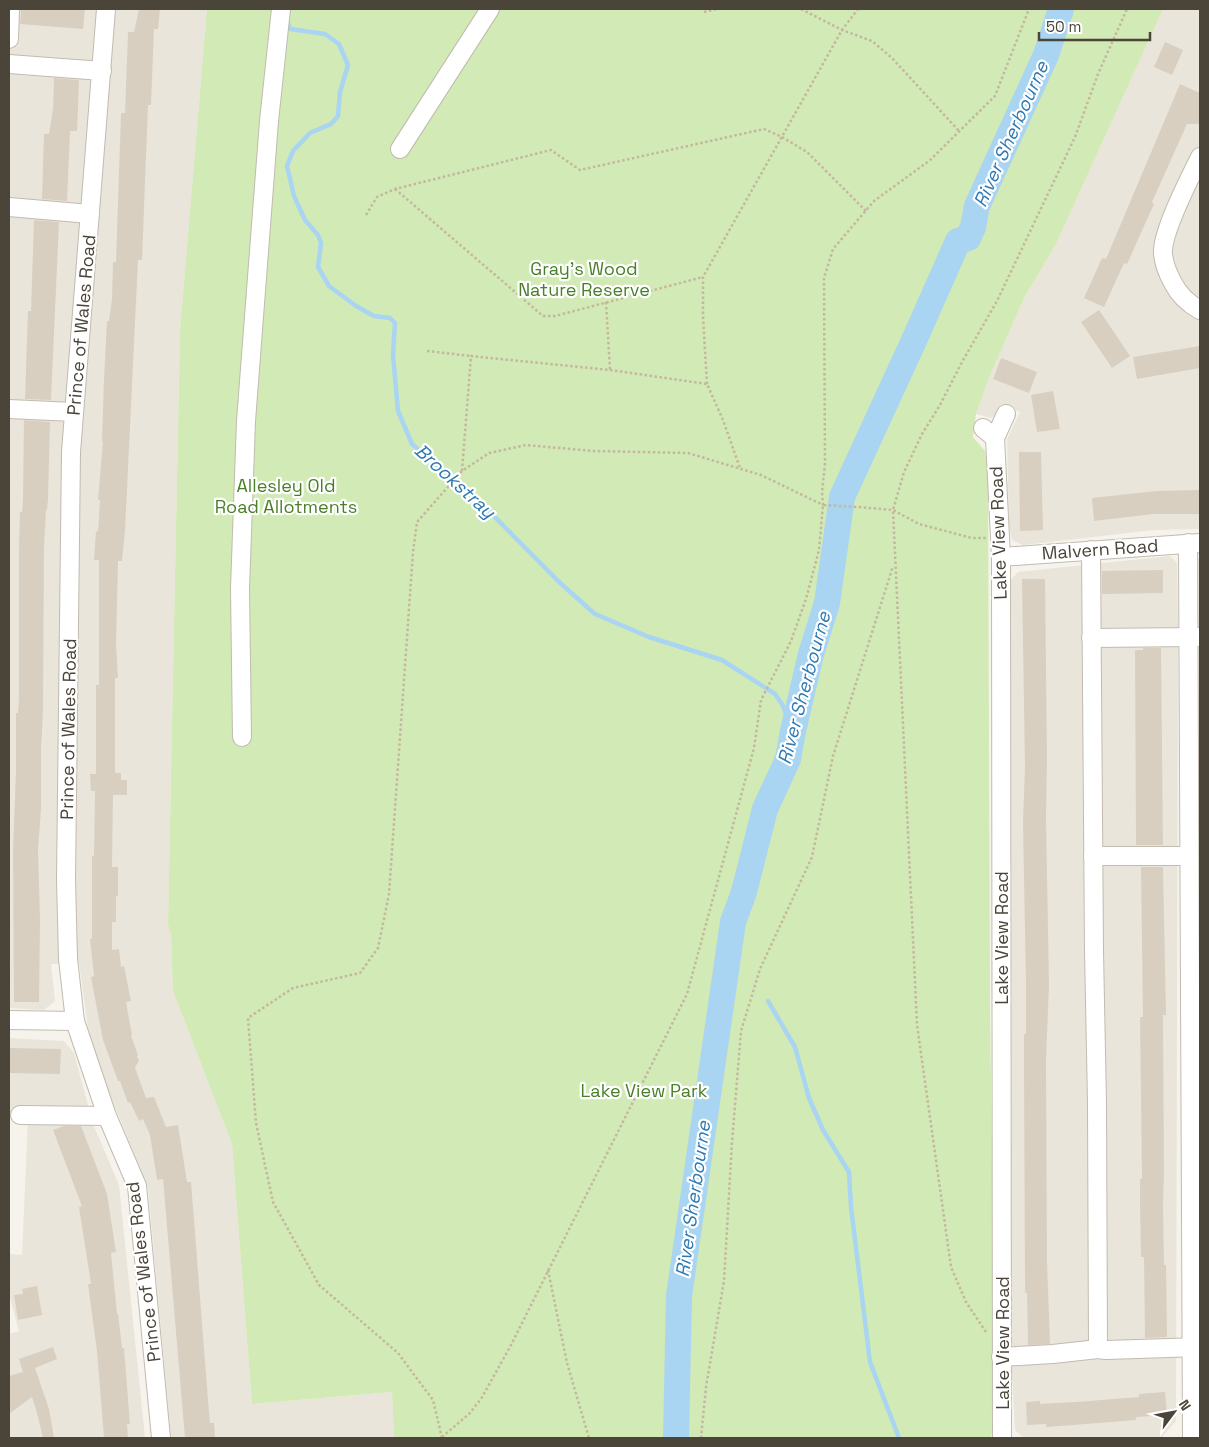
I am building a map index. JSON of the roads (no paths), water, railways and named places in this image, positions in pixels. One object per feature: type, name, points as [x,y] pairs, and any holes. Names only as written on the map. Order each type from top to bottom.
[{"type":"street","points":[[9,39],[10,9]]},
{"type":"street","name":"Prince of Wales Road","points":[[106,9],[71,452],[66,880],[68,960],[75,1021],[107,1116],[137,1186],[161,1438]]},
{"type":"street","points":[[242,737],[240,589],[246,421],[269,120],[281,9]]},
{"type":"street","points":[[400,149],[490,9]]},
{"type":"street","points":[[9,64],[102,72]]},
{"type":"street","points":[[1200,157],[1168,228],[1162,252],[1165,265],[1175,286],[1189,303],[1200,310]]},
{"type":"street","points":[[9,208],[90,214]]},
{"type":"street","points":[[9,409],[74,412]]},
{"type":"street","name":"Lake View Road","points":[[1002,1438],[1001,556],[989,433],[1006,414]]},
{"type":"street","points":[[1192,1438],[1196,1347],[1195,947],[1189,856],[1194,637],[1194,543]]},
{"type":"street","name":"Malvern Road","points":[[1001,556],[1194,543]]},
{"type":"street","points":[[1091,550],[1098,1349]]},
{"type":"street","points":[[1092,638],[1194,637]]},
{"type":"street","points":[[1093,856],[1189,856]]},
{"type":"street","points":[[9,1020],[75,1021]]},
{"type":"street","points":[[20,1115],[107,1116]]},
{"type":"street","points":[[1001,1357],[1098,1349],[1196,1347]]},
{"type":"waterway","name":"River Sherbourne","points":[[676,1438],[679,1296],[733,922],[744,892],[765,809],[788,759],[811,654],[827,603],[842,497],[958,241],[968,238],[973,227],[977,206],[1046,55],[1061,9]]},
{"type":"waterway","name":"Brookstray","points":[[287,20],[290,29],[325,34],[339,44],[348,65],[340,92],[338,116],[331,124],[310,133],[293,151],[287,166],[294,196],[305,220],[318,235],[321,243],[318,267],[329,286],[356,306],[374,316],[390,318],[395,323],[393,355],[398,411],[412,444],[476,498],[559,582],[595,614],[649,637],[722,660],[775,694],[782,704],[793,731]]},
{"type":"waterway","name":"River Sherbourne","points":[[768,1001],[795,1047],[809,1098],[823,1130],[849,1172],[851,1207],[870,1362],[899,1438]]},
{"type":"park label","name":"Gray's Wood Nature Reserve","points":[[584,278]]},
{"type":"park label","name":"Allesley Old Road Allotments","points":[[286,495]]},
{"type":"park label","name":"Lake View Park","points":[[644,1090]]}]
